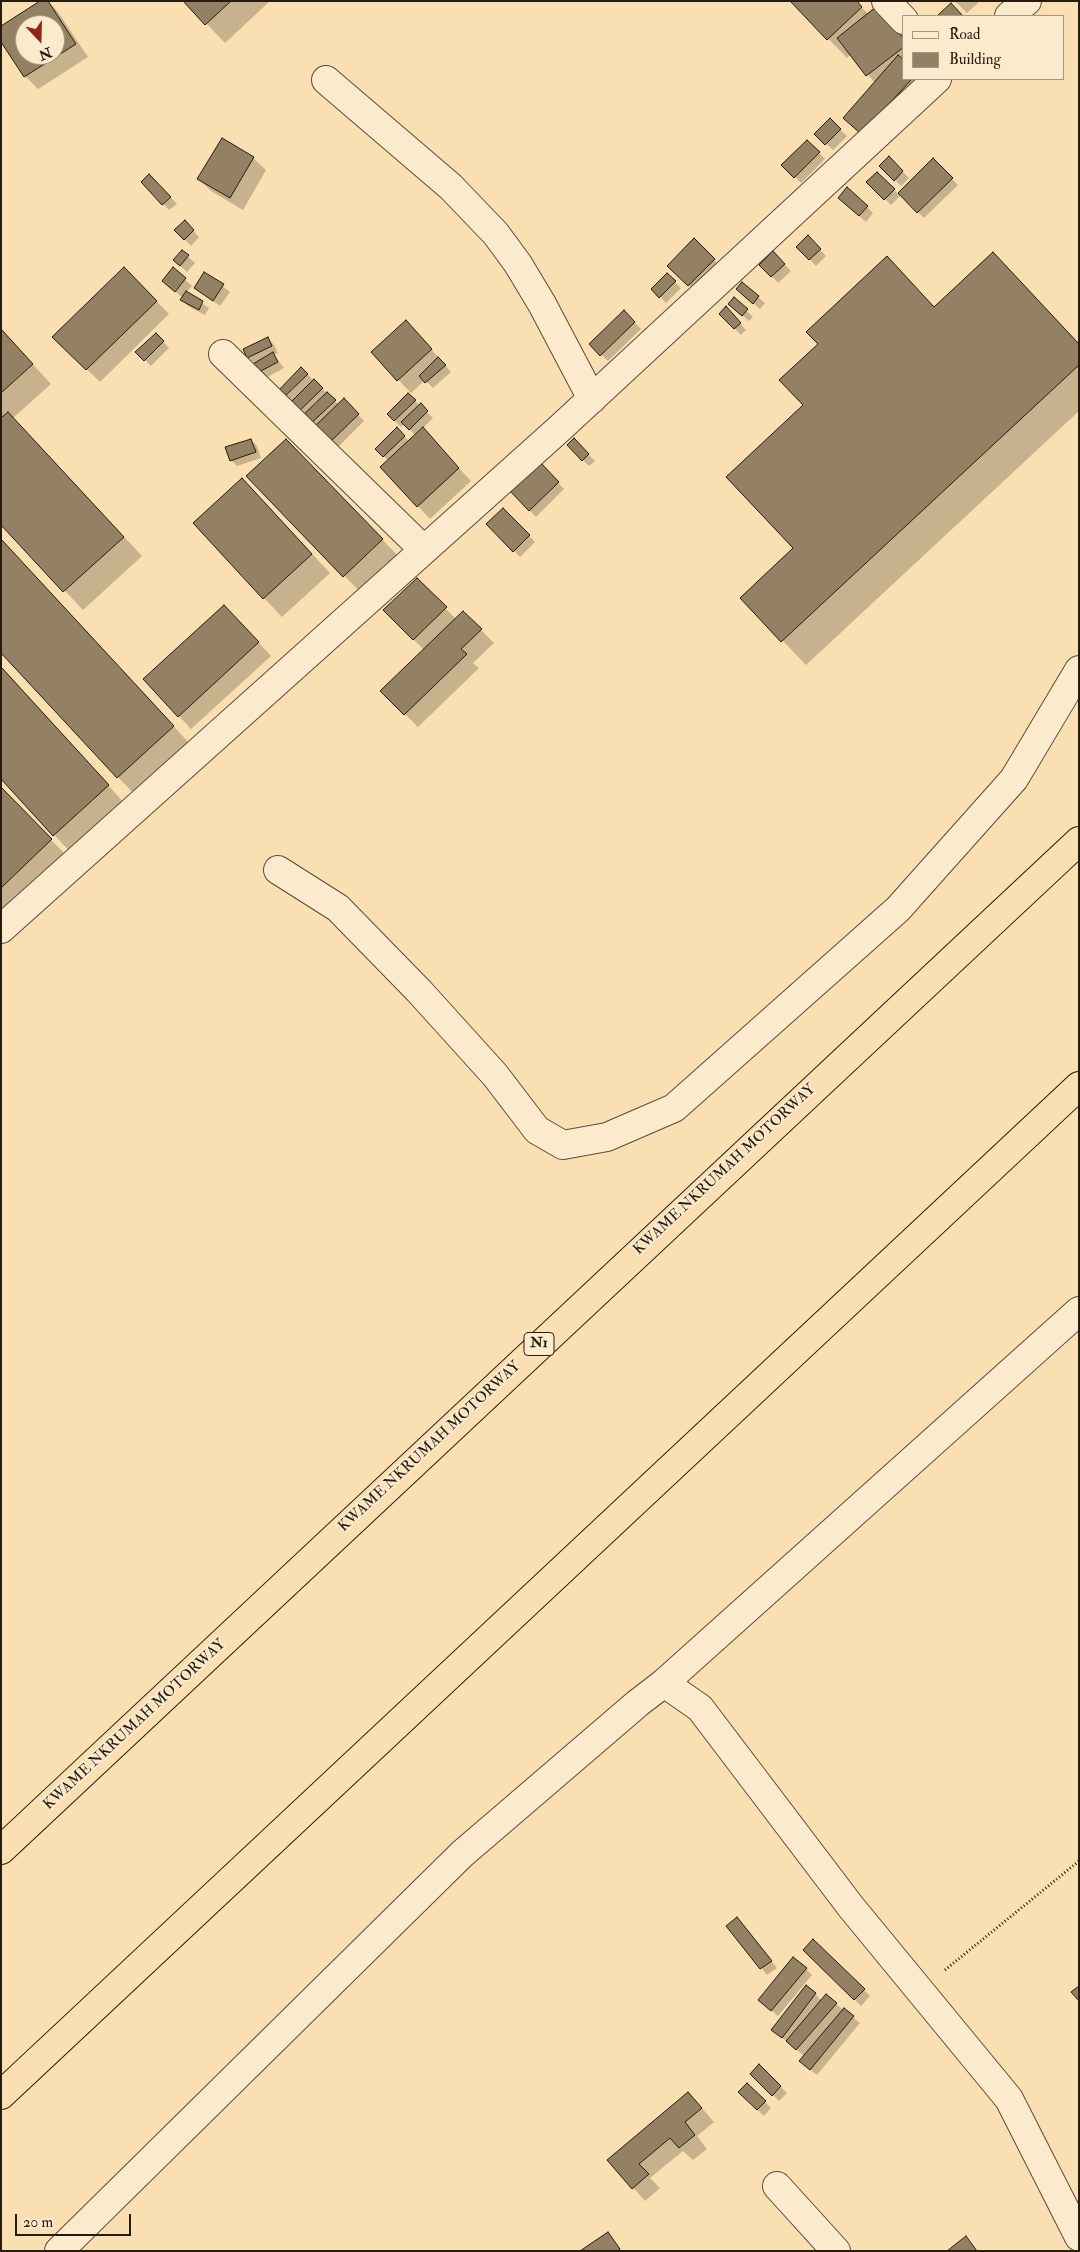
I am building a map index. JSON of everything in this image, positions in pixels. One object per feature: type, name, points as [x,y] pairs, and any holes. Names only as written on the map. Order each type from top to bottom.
[{"type":"highway","name":"KWAME NKRUMAH MOTORWAY","points":[[1,1850],[1079,841]]},
{"type":"highway","points":[[1,2094],[1079,1086]]},
{"type":"lane","points":[[886,1],[902,18]]},
{"type":"lane","points":[[1010,15],[1027,1]]},
{"type":"lane","points":[[326,80],[451,187],[496,234],[518,264],[542,304],[592,399]]},
{"type":"lane","points":[[1,929],[592,399],[936,80]]},
{"type":"lane","points":[[223,354],[424,550]]},
{"type":"lane","points":[[278,870],[338,908],[419,991],[495,1074],[537,1130],[563,1145],[608,1138],[674,1108],[898,910],[1014,779],[1079,670]]},
{"type":"lane","points":[[59,2251],[462,1854],[638,1703],[664,1683],[1079,1311]]},
{"type":"lane","points":[[664,1683],[700,1708],[851,1907],[1009,2099],[1079,2237]]},
{"type":"lane","points":[[777,2186],[836,2251]]},
{"type":"path","points":[[920,1990],[1079,1861]]},
{"type":"building","points":[[40,1],[48,1],[57,15],[18,15]]},
{"type":"building","points":[[183,1],[231,1],[205,25]]},
{"type":"building","points":[[790,1],[857,1],[862,7],[827,40]]},
{"type":"building","points":[[951,3],[962,15],[938,15]]},
{"type":"building","points":[[877,6],[902,37],[902,49],[866,76],[837,38]]},
{"type":"building","points":[[15,17],[15,63],[1,42],[1,26]]},
{"type":"building","points":[[65,27],[76,44],[65,51]]},
{"type":"building","points":[[898,55],[902,58],[902,80],[911,80],[861,134],[843,118]]},
{"type":"building","points":[[16,65],[43,65],[24,77]]},
{"type":"building","points":[[830,118],[841,129],[825,145],[814,134]]},
{"type":"building","points":[[222,138],[254,157],[230,198],[197,179]]},
{"type":"building","points":[[807,140],[820,152],[794,178],[781,165]]},
{"type":"building","points":[[889,156],[903,171],[894,181],[879,166]]},
{"type":"building","points":[[933,158],[953,178],[917,213],[898,193]]},
{"type":"building","points":[[877,172],[895,189],[884,200],[866,182]]},
{"type":"building","points":[[149,174],[171,197],[162,205],[141,182]]},
{"type":"building","points":[[847,187],[868,206],[859,216],[838,198]]},
{"type":"building","points":[[185,220],[194,230],[184,240],[174,230]]},
{"type":"building","points":[[808,235],[821,249],[809,260],[796,247]]},
{"type":"building","points":[[694,238],[715,259],[688,286],[667,266]]},
{"type":"building","points":[[182,250],[189,255],[180,266],[173,260]]},
{"type":"building","points":[[773,251],[785,264],[771,277],[759,265]]},
{"type":"building","points":[[993,252],[1079,344],[1079,365],[781,642],[740,598],[793,548],[726,477],[803,405],[779,380],[818,344],[806,332],[887,256],[934,307]]},
{"type":"building","points":[[124,267],[157,301],[86,370],[52,337]]},
{"type":"building","points":[[173,267],[186,278],[175,292],[162,281]]},
{"type":"building","points":[[204,272],[224,284],[213,301],[194,288]]},
{"type":"building","points":[[667,273],[676,281],[659,298],[651,289]]},
{"type":"building","points":[[742,282],[759,296],[753,304],[736,289]]},
{"type":"building","points":[[186,291],[203,301],[199,310],[180,300]]},
{"type":"building","points":[[734,297],[748,309],[742,316],[728,304]]},
{"type":"building","points":[[726,306],[741,323],[734,329],[719,314]]},
{"type":"building","points":[[624,310],[635,322],[600,356],[589,344]]},
{"type":"building","points":[[406,320],[432,349],[397,381],[371,352]]},
{"type":"building","points":[[1,329],[33,364],[1,393]]},
{"type":"building","points":[[156,333],[164,341],[144,361],[135,352]]},
{"type":"building","points":[[268,337],[272,346],[247,358],[243,349]]},
{"type":"building","points":[[273,352],[278,362],[253,375],[248,367]]},
{"type":"building","points":[[438,357],[446,365],[425,383],[419,376]]},
{"type":"building","points":[[301,367],[308,374],[282,399],[276,393]]},
{"type":"building","points":[[314,379],[323,388],[293,417],[285,408]]},
{"type":"building","points":[[327,392],[336,400],[307,427],[299,419]]},
{"type":"building","points":[[408,393],[416,400],[394,421],[387,414]]},
{"type":"building","points":[[344,398],[359,414],[326,446],[310,431]]},
{"type":"building","points":[[421,403],[428,411],[409,430],[401,422]]},
{"type":"building","points":[[8,412],[124,537],[63,592],[1,525],[1,418]]},
{"type":"building","points":[[397,427],[405,436],[383,457],[375,449]]},
{"type":"building","points":[[423,427],[459,468],[417,507],[380,467]]},
{"type":"building","points":[[574,438],[589,454],[582,461],[567,445]]},
{"type":"building","points":[[251,439],[256,452],[230,461],[225,447]]},
{"type":"building","points":[[286,439],[383,539],[343,577],[246,476]]},
{"type":"building","points":[[540,462],[559,482],[529,511],[510,491]]},
{"type":"building","points":[[242,478],[312,554],[263,599],[193,523]]},
{"type":"building","points":[[503,508],[530,535],[513,552],[486,524]]},
{"type":"building","points":[[1,539],[174,726],[117,778],[1,653]]},
{"type":"building","points":[[417,578],[447,607],[413,640],[383,610]]},
{"type":"building","points":[[224,605],[259,642],[178,717],[143,679]]},
{"type":"building","points":[[463,611],[482,629],[461,649],[467,654],[404,715],[380,691]]},
{"type":"building","points":[[1,667],[109,785],[53,836],[1,779]]},
{"type":"building","points":[[1,787],[52,839],[1,888]]},
{"type":"building","points":[[737,1917],[772,1961],[760,1969],[726,1926]]},
{"type":"building","points":[[813,1939],[865,1989],[854,2000],[803,1950]]},
{"type":"building","points":[[793,1957],[807,1968],[771,2011],[758,2000]]},
{"type":"building","points":[[806,1985],[816,1993],[782,2038],[771,2030]]},
{"type":"building","points":[[1079,1986],[1079,2001],[1071,1992]]},
{"type":"building","points":[[826,1994],[837,2003],[796,2050],[786,2041]]},
{"type":"building","points":[[844,2008],[854,2016],[810,2070],[799,2061]]},
{"type":"building","points":[[759,2064],[781,2086],[772,2096],[750,2074]]},
{"type":"building","points":[[747,2083],[766,2101],[757,2110],[738,2092]]},
{"type":"building","points":[[688,2092],[702,2108],[685,2122],[695,2135],[679,2148],[670,2138],[639,2164],[649,2174],[632,2189],[607,2160]]},
{"type":"building","points":[[608,2232],[620,2249],[618,2251],[580,2251]]},
{"type":"building","points":[[966,2236],[977,2251],[947,2251]]}]
